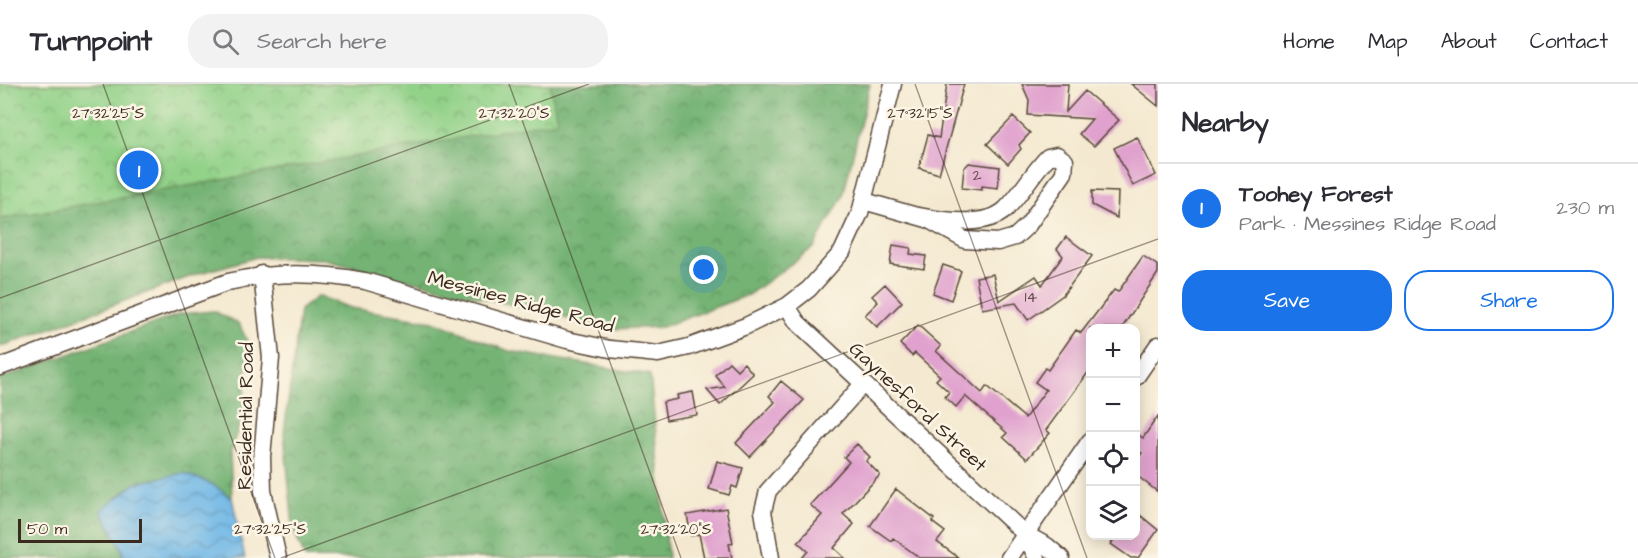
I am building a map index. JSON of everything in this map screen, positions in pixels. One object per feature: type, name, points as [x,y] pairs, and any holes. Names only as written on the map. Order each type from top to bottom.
[{"type":"street","name":"Messines Ridge Road","points":[[0,368],[228,282],[262,274],[334,275],[596,346],[658,354],[689,347],[746,326],[787,306],[809,289],[838,258],[854,231],[864,201],[893,84]]},
{"type":"street","points":[[864,201],[919,216],[960,220],[994,217],[1009,205],[1048,157],[1058,155],[1065,161],[1064,173],[1042,205],[1028,225],[1011,239],[992,243],[965,240],[919,216]]},
{"type":"street","name":"Residential Road","points":[[262,274],[271,358],[262,457],[263,491],[278,558]]},
{"type":"street","name":"Gaynesford Street","points":[[787,306],[797,322],[862,385],[1025,534],[1047,546],[1061,558]]},
{"type":"street","points":[[1140,371],[1158,345]]},
{"type":"street","points":[[771,558],[763,512],[770,487],[862,385]]},
{"type":"street","points":[[1009,558],[1086,447]]},
{"type":"street","name":"Gaynesford Street","points":[[1025,534],[1037,558]]},
{"type":"green space","points":[[0,84],[870,84],[843,196],[814,247],[748,295],[662,327],[610,329],[324,259],[257,257],[197,274],[0,347]]},
{"type":"green space","points":[[0,84],[550,84],[557,121],[0,219]]},
{"type":"green space","points":[[318,296],[351,308],[433,321],[509,351],[650,375],[668,558],[305,558],[293,528],[284,433],[300,310]]},
{"type":"green space","points":[[214,311],[239,324],[249,345],[243,414],[230,452],[232,498],[210,483],[101,510],[123,551],[122,558],[0,558],[0,379],[180,314]]},
{"type":"water","points":[[183,473],[210,483],[232,498],[245,558],[122,558],[123,551],[101,510],[136,483]]},
{"type":"building","points":[[947,84],[964,84],[939,174],[919,168],[928,135],[939,138]]},
{"type":"building","points":[[1022,84],[1068,84],[1066,112],[1085,91],[1119,120],[1094,146],[1079,134],[1092,119],[1028,115],[1029,100]]},
{"type":"building","points":[[1131,84],[1158,84],[1158,106]]},
{"type":"building","points":[[1013,117],[1030,133],[1019,145],[1021,149],[1008,164],[987,144]]},
{"type":"building","points":[[1137,137],[1156,175],[1133,186],[1114,148]]},
{"type":"building","points":[[969,163],[1000,167],[998,188],[982,186],[982,190],[962,188],[964,168]]},
{"type":"building","points":[[1092,191],[1118,192],[1117,218],[1092,205]]},
{"type":"building","points":[[1066,237],[1092,256],[1063,295],[1028,320],[1016,303],[982,309],[976,277],[993,274],[999,301],[1036,276],[1042,285],[1063,256],[1057,249]]},
{"type":"building","points":[[893,245],[911,248],[910,254],[926,256],[924,269],[890,264]]},
{"type":"building","points":[[1143,256],[1158,266],[1158,273],[1125,324],[1088,324],[1114,290],[1118,292]]},
{"type":"building","points":[[943,265],[961,271],[951,300],[933,293]]},
{"type":"building","points":[[885,284],[902,302],[877,327],[865,315],[878,302],[872,296]]},
{"type":"building","points":[[918,325],[941,346],[936,351],[982,393],[987,386],[1025,418],[1046,390],[1035,382],[1045,368],[1048,370],[1076,330],[1081,333],[1086,326],[1086,375],[1046,430],[1050,433],[1027,459],[1003,437],[1007,433],[965,396],[956,407],[945,397],[949,392],[936,380],[940,376],[915,353],[912,356],[900,344]]},
{"type":"building","points":[[729,362],[737,370],[744,363],[753,374],[720,405],[707,390],[725,387],[715,375]]},
{"type":"building","points":[[781,381],[804,400],[750,457],[736,443],[775,402],[769,396]]},
{"type":"building","points":[[693,392],[697,415],[666,420],[663,402],[678,399],[677,395]]},
{"type":"building","points":[[1158,416],[1158,492],[1140,478],[1142,453],[1140,452],[1140,436],[1143,438]]},
{"type":"building","points":[[857,444],[870,457],[866,461],[880,475],[843,514],[854,524],[834,548],[845,558],[802,558],[808,551],[798,542],[822,515],[810,505],[849,462],[844,457]]},
{"type":"building","points":[[717,461],[743,468],[737,488],[732,486],[729,495],[709,489]]},
{"type":"building","points":[[896,489],[934,519],[932,522],[945,532],[937,542],[959,558],[920,558],[893,538],[891,541],[870,526]]},
{"type":"building","points":[[726,508],[733,543],[729,544],[732,558],[704,558],[699,534],[691,536],[687,515]]},
{"type":"building","points":[[1140,515],[1158,530],[1138,558],[1131,558],[1111,544],[1114,540],[1140,540]]},
{"type":"place","name":"Toohey Forest","points":[[139,170]]}]
